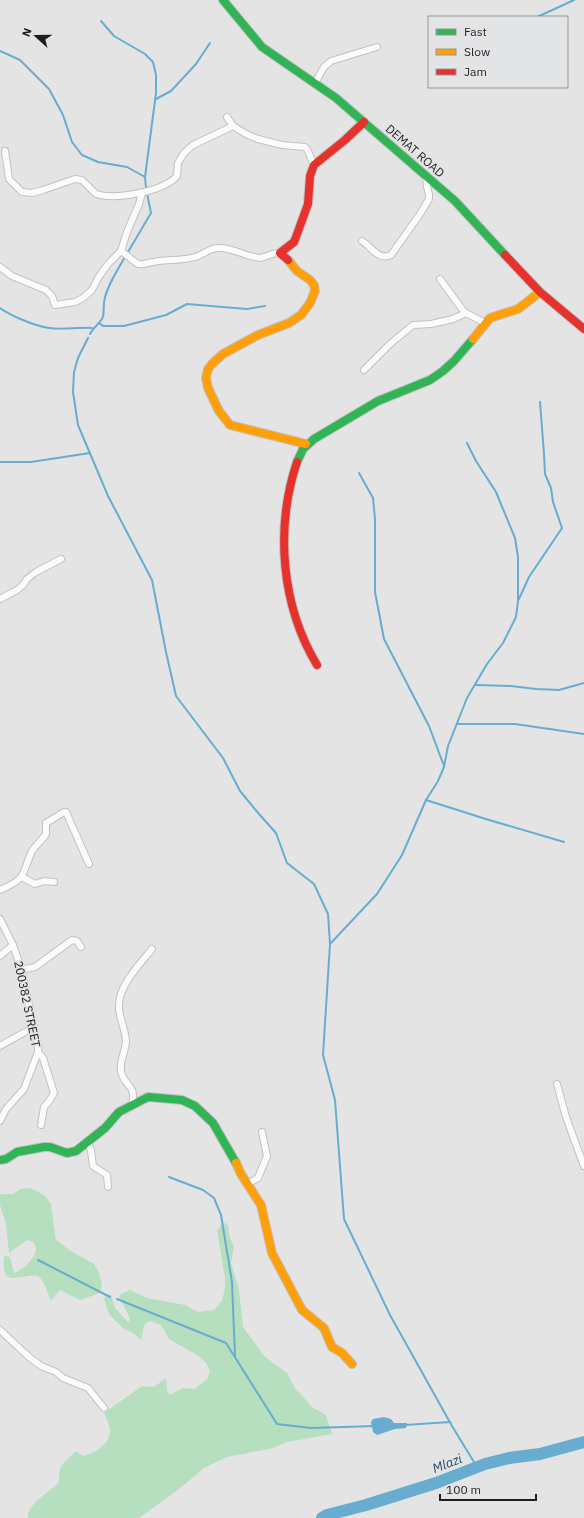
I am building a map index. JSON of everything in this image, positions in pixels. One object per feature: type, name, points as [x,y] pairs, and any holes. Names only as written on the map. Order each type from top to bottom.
[{"type":"street","name":"DEMAT ROAD","points":[[223,0],[262,47],[336,98],[426,176],[463,209],[540,292],[584,329]]},
{"type":"street","points":[[315,83],[324,67],[331,61],[377,47]]},
{"type":"street","points":[[227,117],[233,126],[258,139],[282,145],[305,147],[308,149],[310,159],[314,165]]},
{"type":"street","points":[[121,251],[128,255],[135,263],[142,265],[176,258],[184,260],[196,257],[208,250],[218,248],[256,258],[280,253],[294,242],[296,237],[308,204],[310,176],[314,165],[345,140],[364,122]]},
{"type":"street","points":[[5,151],[9,180],[25,193],[44,190],[75,179],[82,180],[96,194],[118,196],[142,193],[164,186],[176,178],[178,174],[178,163],[184,153],[194,145],[233,126]]},
{"type":"street","points":[[362,241],[379,256],[387,257],[390,255],[423,210],[429,199],[426,176]]},
{"type":"street","points":[[0,267],[12,276],[46,290],[52,296],[55,305],[74,302],[92,290],[108,264],[121,251],[142,193]]},
{"type":"street","points":[[280,253],[297,271],[312,282],[314,286],[312,301],[306,310],[286,326],[260,335],[216,360],[208,369],[205,380],[216,408],[230,425],[293,439],[306,444]]},
{"type":"street","points":[[440,279],[450,295],[466,313],[485,323]]},
{"type":"street","points":[[316,665],[304,642],[293,614],[286,570],[283,538],[286,497],[301,452],[306,444],[378,401],[430,380],[443,371],[471,342],[485,323],[496,315],[504,315],[518,309],[540,292]]},
{"type":"street","points":[[364,370],[390,344],[413,325],[431,324],[453,319],[466,313]]},
{"type":"street","points":[[0,599],[16,590],[36,572],[61,559]]},
{"type":"street","points":[[0,890],[12,885],[22,877],[33,850],[46,834],[46,823],[64,812],[66,812],[89,864]]},
{"type":"street","points":[[22,877],[35,884],[44,881],[54,882]]},
{"type":"street","name":"200382 STREET","points":[[0,919],[13,945],[22,970],[38,1047],[38,1052],[24,1089],[2,1111]]},
{"type":"street","points":[[22,970],[35,967],[72,940],[77,941],[81,947]]},
{"type":"street","points":[[0,956],[13,945]]},
{"type":"street","points":[[132,1105],[133,1090],[122,1075],[121,1067],[126,1041],[119,1002],[128,981],[152,949]]},
{"type":"street","points":[[0,1046],[34,1027]]},
{"type":"street","points":[[38,1052],[43,1058],[54,1093],[44,1107],[41,1125]]},
{"type":"street","points":[[557,1084],[566,1117],[584,1166]]},
{"type":"street","points":[[0,1160],[6,1159],[17,1152],[44,1147],[50,1147],[61,1152],[76,1151],[105,1128],[119,1112],[148,1097],[182,1100],[194,1106],[213,1122],[235,1159],[241,1174],[261,1205],[272,1253],[302,1310],[324,1328],[332,1347],[342,1353],[352,1364]]},
{"type":"street","points":[[0,1121],[2,1111]]},
{"type":"street","points":[[247,1184],[258,1178],[267,1156],[262,1132]]},
{"type":"street","points":[[88,1142],[93,1166],[108,1176],[108,1187]]},
{"type":"street","points":[[0,1330],[41,1366],[56,1372],[63,1378],[88,1388],[104,1408]]},
{"type":"green space","points":[[30,1188],[44,1195],[51,1204],[56,1240],[71,1251],[94,1264],[99,1273],[102,1284],[100,1293],[80,1300],[60,1290],[51,1301],[44,1283],[37,1276],[10,1278],[7,1276],[4,1269],[4,1256],[10,1257],[15,1273],[22,1269],[34,1256],[36,1249],[34,1242],[27,1240],[9,1253],[6,1224],[0,1205],[0,1194],[13,1194],[21,1189]]},
{"type":"green space","points":[[223,1222],[228,1225],[229,1235],[234,1247],[231,1263],[239,1290],[243,1327],[265,1357],[287,1373],[295,1388],[312,1407],[326,1415],[332,1434],[287,1442],[273,1448],[227,1457],[204,1468],[183,1486],[139,1518],[28,1518],[31,1507],[59,1482],[61,1467],[65,1461],[76,1451],[83,1456],[96,1451],[101,1448],[107,1440],[110,1429],[104,1413],[142,1386],[154,1387],[166,1378],[167,1391],[170,1395],[183,1388],[195,1389],[207,1379],[210,1371],[206,1363],[197,1355],[169,1339],[161,1325],[150,1321],[147,1322],[144,1326],[141,1340],[133,1333],[124,1329],[109,1314],[104,1299],[107,1294],[111,1295],[115,1308],[128,1322],[130,1318],[119,1297],[121,1294],[130,1290],[147,1298],[185,1305],[198,1312],[214,1310],[222,1301],[225,1288],[225,1278],[217,1231]]},
{"type":"water","points":[[384,1417],[391,1419],[394,1423],[407,1423],[406,1428],[395,1429],[377,1435],[373,1432],[371,1422],[373,1419]]},
{"type":"waterway","points":[[539,16],[574,0]]},
{"type":"waterway","points":[[101,21],[114,36],[145,54],[153,62],[156,75],[156,93],[145,177]]},
{"type":"waterway","points":[[156,99],[171,91],[196,64],[210,43]]},
{"type":"waterway","points":[[0,51],[20,60],[49,89],[63,115],[72,142],[82,155],[98,162],[127,167],[145,177],[146,188]]},
{"type":"waterway","points":[[128,252],[151,213],[147,193]]},
{"type":"waterway","points":[[90,334],[102,319],[106,293],[125,257]]},
{"type":"waterway","points":[[99,323],[103,326],[124,326],[166,315],[187,304],[247,309],[265,306]]},
{"type":"waterway","points":[[0,308],[30,323],[43,327],[60,329],[92,328]]},
{"type":"waterway","points":[[88,338],[78,358],[74,372],[73,392],[78,425],[108,496],[152,580],[176,696],[223,758],[240,791],[276,833],[287,863],[314,884],[328,914],[330,944],[323,1055],[335,1100],[344,1219],[390,1315],[452,1426],[477,1467]]},
{"type":"waterway","points":[[330,944],[377,894],[402,855],[426,800],[438,781],[444,767],[448,746],[467,698],[487,664],[503,643],[516,617],[518,601],[529,577],[562,528],[553,502],[551,488],[545,474],[540,402]]},
{"type":"waterway","points":[[467,443],[476,461],[496,492],[515,538],[518,557],[518,600]]},
{"type":"waterway","points":[[0,462],[31,462],[90,453]]},
{"type":"waterway","points":[[359,473],[373,498],[375,519],[375,592],[384,639],[429,726],[444,766]]},
{"type":"waterway","points":[[475,685],[559,690],[584,683]]},
{"type":"waterway","points":[[457,724],[515,724],[584,734]]},
{"type":"waterway","points":[[426,800],[564,842]]},
{"type":"waterway","points":[[169,1177],[203,1190],[214,1198],[221,1215],[232,1282],[235,1356]]},
{"type":"waterway","points":[[38,1260],[110,1297]]},
{"type":"waterway","points":[[117,1299],[226,1343],[277,1424],[311,1428],[375,1426]]},
{"type":"waterway","points":[[405,1425],[450,1422]]},
{"type":"waterway","name":"Mlazi","points":[[322,1518],[327,1515],[366,1505],[436,1483],[485,1464],[509,1458],[540,1454],[584,1442]]},
{"type":"traffic: fast","points":[[223,0],[262,47],[336,98],[455,201],[505,255]]},
{"type":"traffic: fast","points":[[297,462],[303,449],[314,439],[378,401],[430,380],[454,361],[473,339]]},
{"type":"traffic: fast","points":[[0,1160],[6,1159],[17,1152],[44,1147],[50,1147],[67,1153],[76,1151],[105,1128],[119,1112],[148,1097],[182,1100],[195,1106],[213,1123],[236,1163]]},
{"type":"traffic: slow","points":[[288,260],[297,271],[310,280],[314,285],[315,291],[310,303],[301,315],[289,323],[258,335],[223,354],[208,369],[206,378],[208,388],[219,411],[230,425],[306,444]]},
{"type":"traffic: slow","points":[[473,339],[490,318],[518,309],[540,292]]},
{"type":"traffic: slow","points":[[236,1163],[241,1174],[261,1205],[272,1253],[302,1310],[324,1328],[332,1347],[342,1353],[352,1364]]},
{"type":"traffic: jam","points":[[288,260],[280,253],[294,242],[296,237],[308,204],[310,176],[314,165],[345,140],[364,122]]},
{"type":"traffic: jam","points":[[505,255],[540,292],[584,329]]},
{"type":"traffic: jam","points":[[297,462],[290,487],[286,513],[284,539],[285,566],[289,592],[296,617],[305,642],[317,665]]}]
